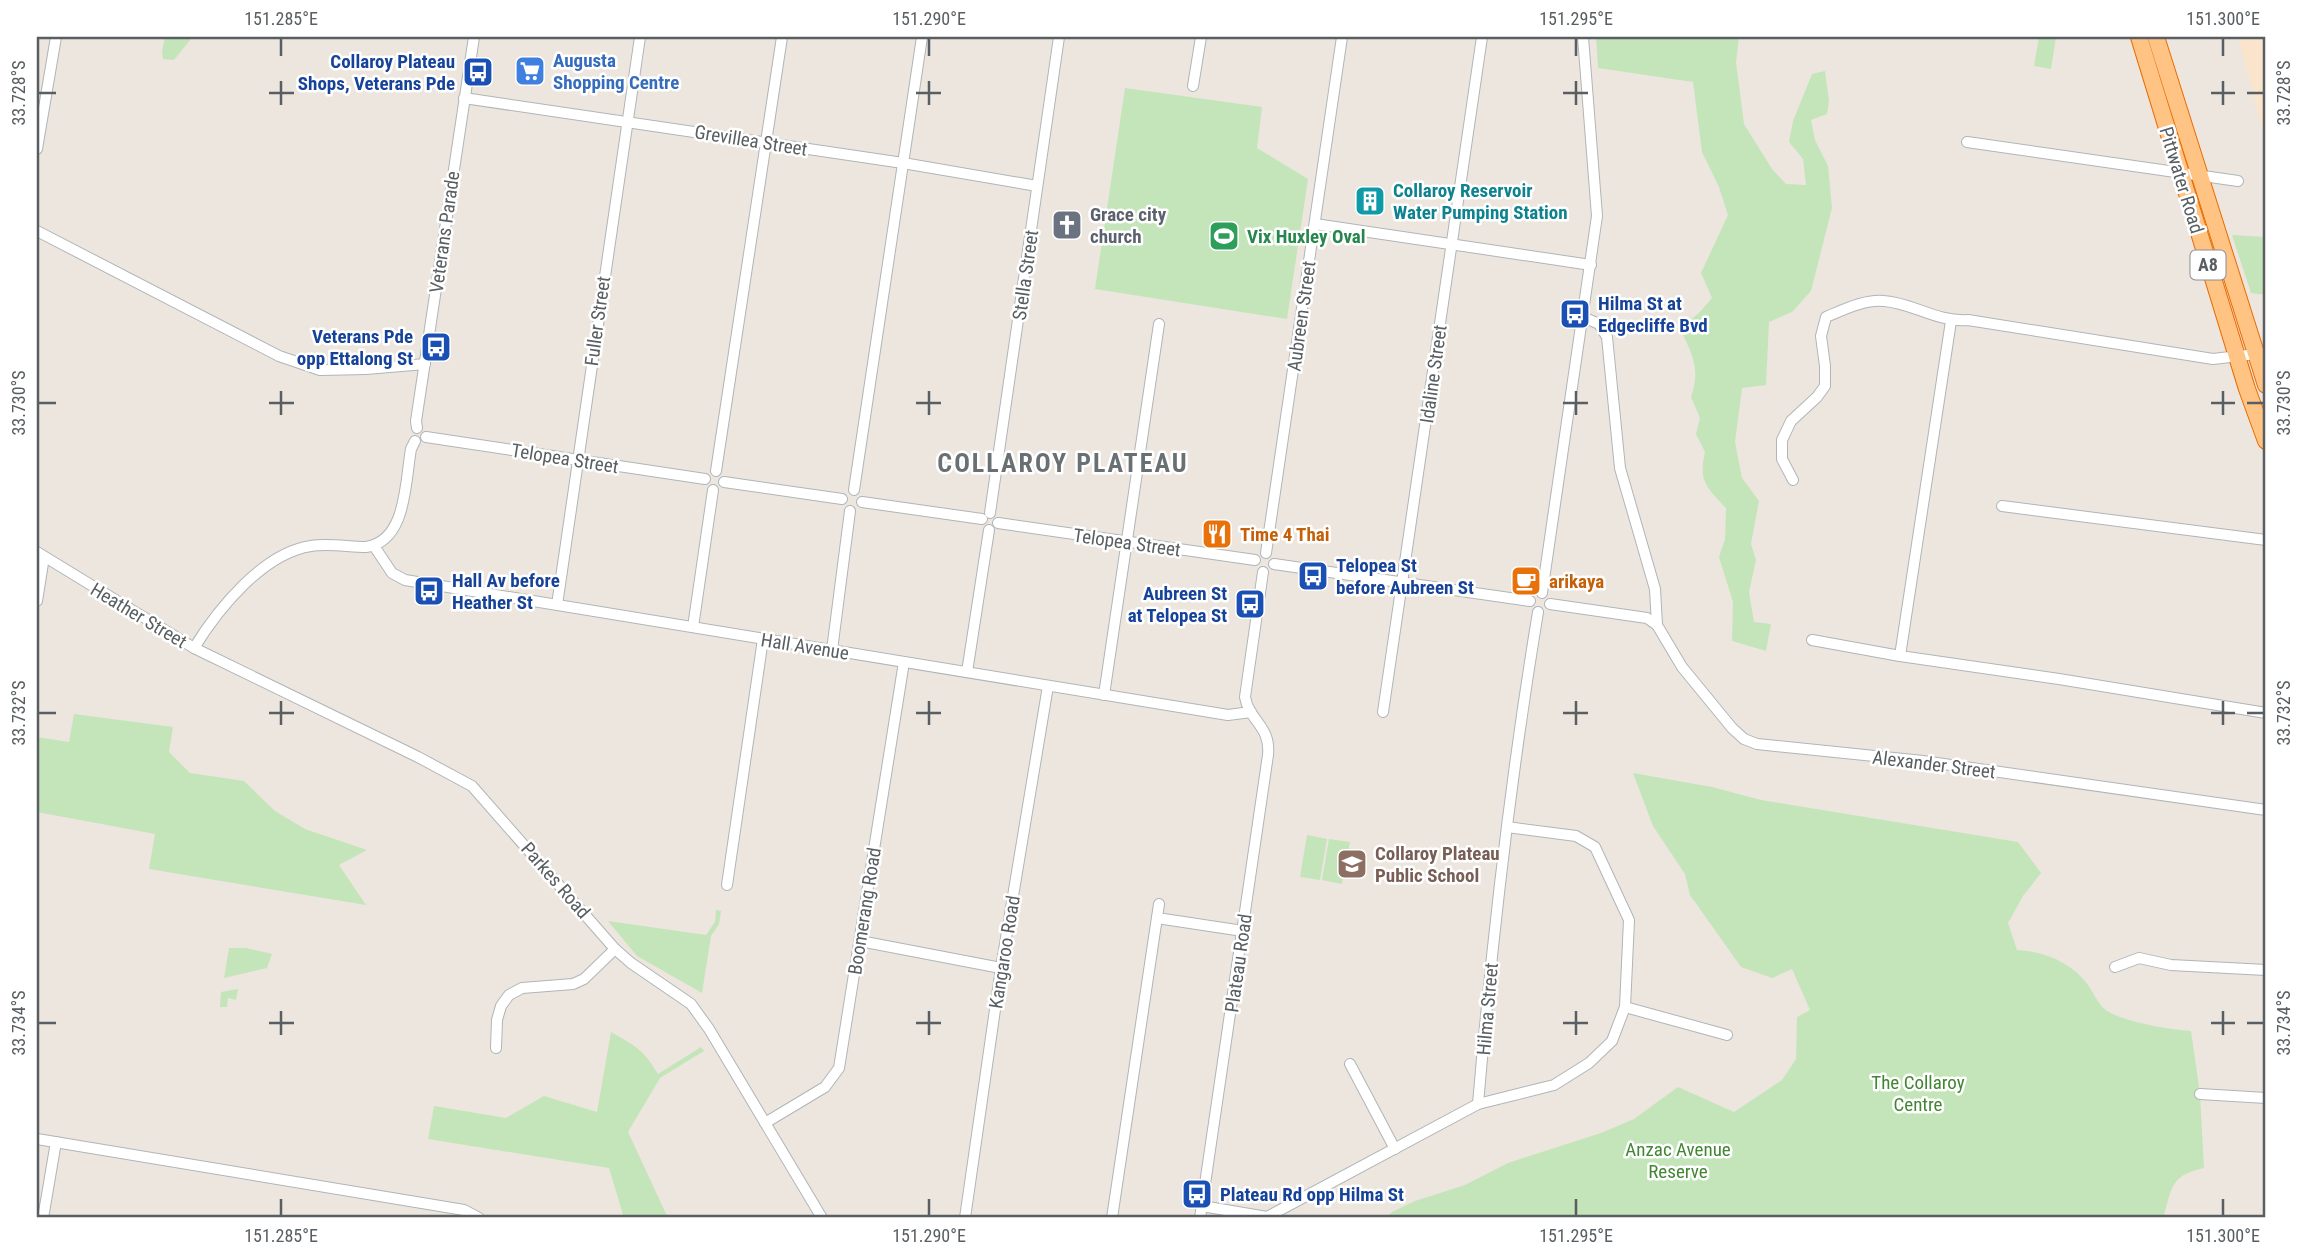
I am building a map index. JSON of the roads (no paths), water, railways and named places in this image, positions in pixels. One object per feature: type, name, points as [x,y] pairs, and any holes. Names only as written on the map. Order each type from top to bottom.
[{"type":"highway","name":"Pittwater Road","points":[[2138,37],[2237,358],[2266,441]]},
{"type":"highway","name":"Pittwater Road","points":[[2156,37],[2266,385]]},
{"type":"street","points":[[37,149],[56,37]]},
{"type":"street","name":"Veterans Parade","points":[[417,428],[474,37]]},
{"type":"street","name":"Fuller Street","points":[[557,605],[640,37]]},
{"type":"street","points":[[716,471],[782,37]]},
{"type":"street","points":[[854,490],[922,37]]},
{"type":"street","name":"Stella Street","points":[[986,516],[1059,37]]},
{"type":"street","points":[[1193,86],[1201,37]]},
{"type":"street","name":"Aubreen Street","points":[[1266,553],[1342,37]]},
{"type":"street","name":"Idaline Street","points":[[1383,712],[1482,37]]},
{"type":"street","points":[[1542,593],[1591,265],[1597,201],[1583,37]]},
{"type":"street","name":"Grevillea Street","points":[[464,98],[903,163],[1037,186]]},
{"type":"street","points":[[1968,142],[2238,181]]},
{"type":"street","points":[[1315,224],[1591,265]]},
{"type":"street","points":[[37,231],[279,355],[320,370],[425,364]]},
{"type":"street","points":[[1793,480],[1782,458],[1782,440],[1791,421],[1825,386],[1821,336],[1826,317],[1850,307],[1884,301],[1951,321],[1968,320],[2213,359],[2256,354]]},
{"type":"street","points":[[1583,317],[1599,324],[1607,337],[1620,468],[1655,589],[1657,625]]},
{"type":"street","points":[[1900,656],[1951,321]]},
{"type":"street","points":[[1104,695],[1159,324]]},
{"type":"street","points":[[374,546],[387,539],[396,529],[411,449],[415,441],[412,433],[417,428],[425,430],[426,437],[422,442],[415,441]]},
{"type":"street","name":"Telopea Street","points":[[426,437],[705,478]]},
{"type":"street","points":[[716,471],[723,476],[724,482],[719,489],[713,490],[705,485],[705,478],[708,473],[716,471]]},
{"type":"street","points":[[724,482],[842,499]]},
{"type":"street","points":[[693,627],[713,490]]},
{"type":"street","points":[[854,490],[859,493],[862,502],[857,510],[850,511],[843,505],[842,499],[848,491],[854,490]]},
{"type":"street","points":[[862,502],[986,516],[982,525],[993,526],[967,672]]},
{"type":"street","points":[[2002,506],[2266,540]]},
{"type":"street","points":[[832,650],[850,511]]},
{"type":"street","name":"Telopea Street","points":[[993,526],[1255,560]]},
{"type":"street","name":"Heather Street","points":[[40,554],[194,648],[204,632],[252,576],[288,553],[311,546],[374,546]]},
{"type":"street","name":"Hall Avenue","points":[[374,546],[392,573],[405,580],[1228,715],[1251,712]]},
{"type":"street","points":[[1266,553],[1273,558],[1274,564],[1269,571],[1263,572],[1257,568],[1255,560],[1266,553]]},
{"type":"street","points":[[37,601],[40,554]]},
{"type":"street","points":[[1274,564],[1530,601]]},
{"type":"street","points":[[1251,712],[1245,696],[1263,572]]},
{"type":"street","points":[[1536,593],[1542,593],[1549,598],[1550,604],[1547,610],[1538,612],[1532,608],[1530,601],[1536,593]]},
{"type":"street","points":[[1550,604],[1647,618],[1657,625]]},
{"type":"street","name":"Hilma Street","points":[[1478,1104],[1489,974],[1514,760],[1538,612]]},
{"type":"street","name":"Alexander Street","points":[[1657,625],[1682,667],[1732,728],[1744,739],[1757,744],[1923,761],[2266,810]]},
{"type":"street","points":[[727,885],[763,639]]},
{"type":"street","points":[[1812,640],[2266,713]]},
{"type":"street","name":"Parkes Road","points":[[194,648],[472,786],[615,949],[691,1004],[822,1218]]},
{"type":"street","name":"Boomerang Road","points":[[765,1123],[825,1087],[839,1068],[904,662]]},
{"type":"street","name":"Kangaroo Road","points":[[965,1218],[1001,968],[1048,686]]},
{"type":"street","name":"Plateau Road","points":[[1201,1212],[1269,748],[1267,734],[1251,712]]},
{"type":"street","points":[[1201,1212],[1267,1217],[1478,1104],[1554,1085],[1589,1063],[1612,1041],[1625,1007],[1629,920],[1595,847],[1576,836],[1507,827]]},
{"type":"street","points":[[1112,1218],[1159,904]]},
{"type":"street","points":[[1157,918],[1243,931]]},
{"type":"street","points":[[860,941],[1001,968]]},
{"type":"street","points":[[495,1048],[497,1020],[501,1006],[509,995],[522,988],[573,984],[583,979],[615,949]]},
{"type":"street","points":[[2115,967],[2139,958],[2171,965],[2266,970]]},
{"type":"street","points":[[1625,1007],[1727,1035]]},
{"type":"street","points":[[1350,1064],[1395,1149]]},
{"type":"street","points":[[2200,1094],[2266,1098]]},
{"type":"street","points":[[37,1139],[464,1210],[479,1218]]},
{"type":"street","points":[[43,1218],[56,1142]]},
{"type":"place","name":"Augusta Shopping Centre","points":[[530,71]]},
{"type":"place","name":"Collaroy Plateau Shops, Veterans Pde","points":[[478,72]]},
{"type":"place","name":"Collaroy Reservoir Water Pumping Station","points":[[1370,201]]},
{"type":"place","name":"Grace city church","points":[[1067,225]]},
{"type":"place","name":"Vix Huxley Oval","points":[[1224,236]]},
{"type":"place","name":"Hilma St at Edgecliffe Bvd","points":[[1575,314]]},
{"type":"place","name":"Veterans Pde opp Ettalong St","points":[[436,347]]},
{"type":"place","name":"Time 4 Thai","points":[[1217,534]]},
{"type":"place","name":"Telopea St before Aubreen St","points":[[1313,576]]},
{"type":"place","name":"arikaya","points":[[1526,581]]},
{"type":"place","name":"Hall Av before Heather St","points":[[429,591]]},
{"type":"place","name":"Aubreen St at Telopea St","points":[[1250,604]]},
{"type":"place","name":"Collaroy Plateau Public School","points":[[1352,864]]},
{"type":"place","name":"Plateau Rd opp Hilma St","points":[[1197,1194]]},
{"type":"district","name":"COLLAROY PLATEAU","points":[[1063,463]]},
{"type":"park label","name":"The Collaroy Centre","points":[[1918,1093]]},
{"type":"park label","name":"Anzac Avenue Reserve","points":[[1678,1160]]}]
